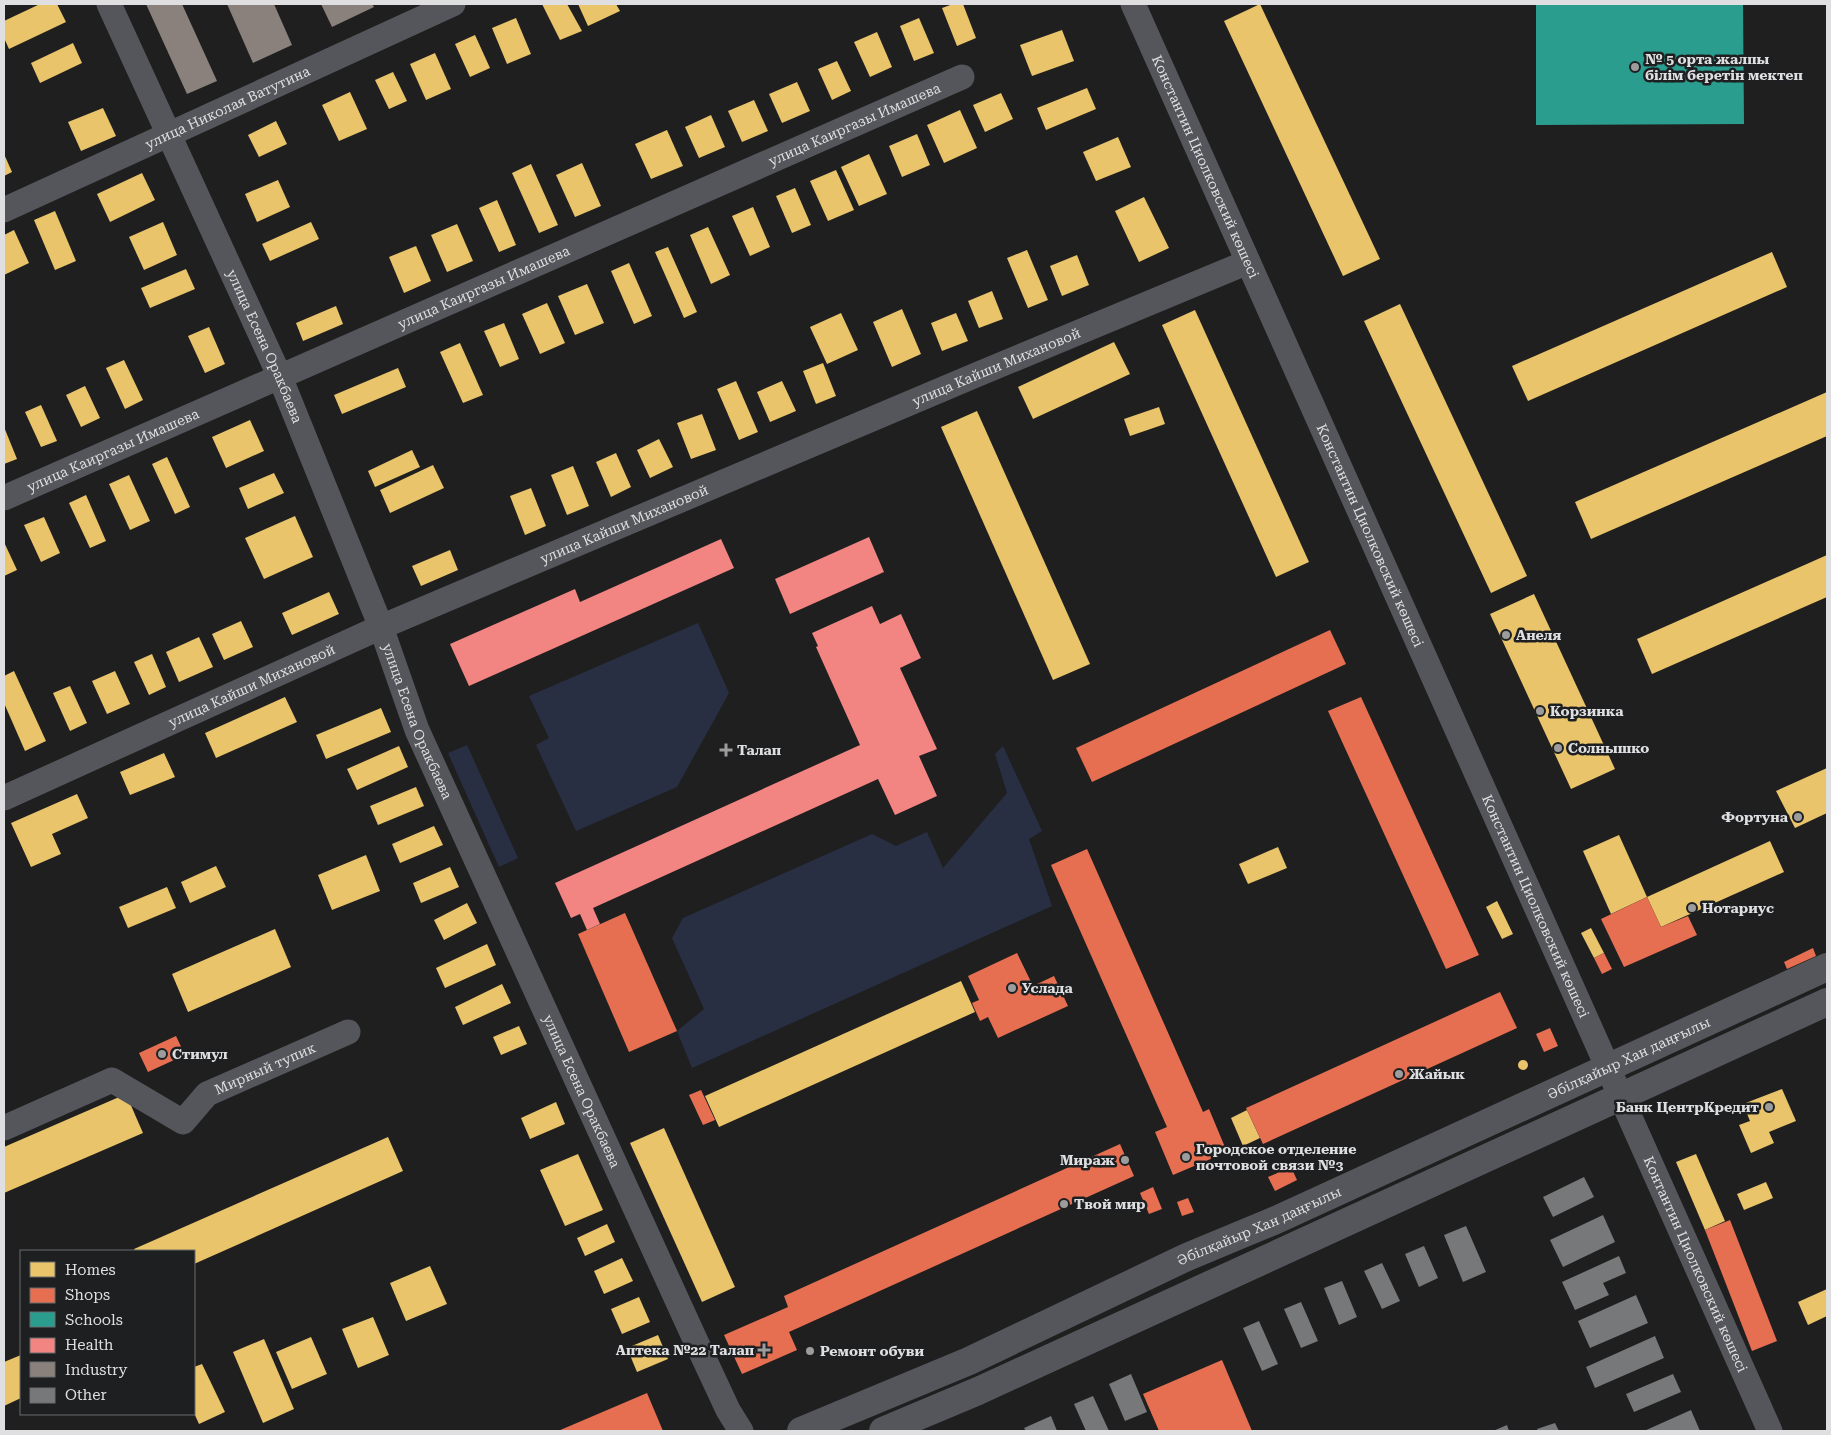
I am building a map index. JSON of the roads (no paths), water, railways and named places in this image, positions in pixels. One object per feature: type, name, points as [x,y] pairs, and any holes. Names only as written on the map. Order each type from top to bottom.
[{"type":"main road","name":"Әбілқайыр Хан даңғылы","points":[[801,1431],[969,1361],[1188,1257],[1276,1220],[1827,967]]},
{"type":"main road","points":[[883,1431],[986,1387],[1827,1002]]},
{"type":"street","name":"улица Есена Оракбаева","points":[[109,4],[280,376],[381,627],[417,730],[689,1326],[728,1410],[741,1431]]},
{"type":"street","name":"улица Николая Ватутина","points":[[4,210],[453,4]]},
{"type":"street","name":"Константин Циолковский көшесі","points":[[1133,4],[1621,1096]]},
{"type":"street","name":"улица Каиргазы Имашева","points":[[4,498],[962,77]]},
{"type":"street","name":"улица Кайши Михановой","points":[[4,798],[381,627],[967,378],[1248,262]]},
{"type":"street","name":"Мирный тупик","points":[[4,1128],[112,1080],[183,1122],[207,1094],[348,1032]]},
{"type":"street","name":"Контантин Циолковский көшесі","points":[[1621,1096],[1770,1431]]},
{"type":"place","name":"№ 5 орта жалпы білім беретін мектеп","points":[[1635,67]]},
{"type":"place","name":"Анеля","points":[[1506,635]]},
{"type":"place","name":"Корзинка","points":[[1540,711]]},
{"type":"place","name":"Солнышко","points":[[1558,748]]},
{"type":"place","name":"Талап","points":[[726,750]]},
{"type":"place","name":"Фортуна","points":[[1798,817]]},
{"type":"place","name":"Нотариус","points":[[1692,908]]},
{"type":"place","name":"Услада","points":[[1012,988]]},
{"type":"place","name":"Стимул","points":[[162,1054]]},
{"type":"place","name":"Жайык","points":[[1399,1074]]},
{"type":"place","name":"Банк ЦентрКредит","points":[[1769,1107]]},
{"type":"place","name":"Городское отделение почтовой связи №3","points":[[1186,1157]]},
{"type":"place","name":"Мираж","points":[[1125,1160]]},
{"type":"place","name":"Твой мир","points":[[1064,1204]]},
{"type":"place","name":"Аптека №22 Талап","points":[[764,1350]]},
{"type":"place","name":"Ремонт обуви","points":[[810,1351]]}]
